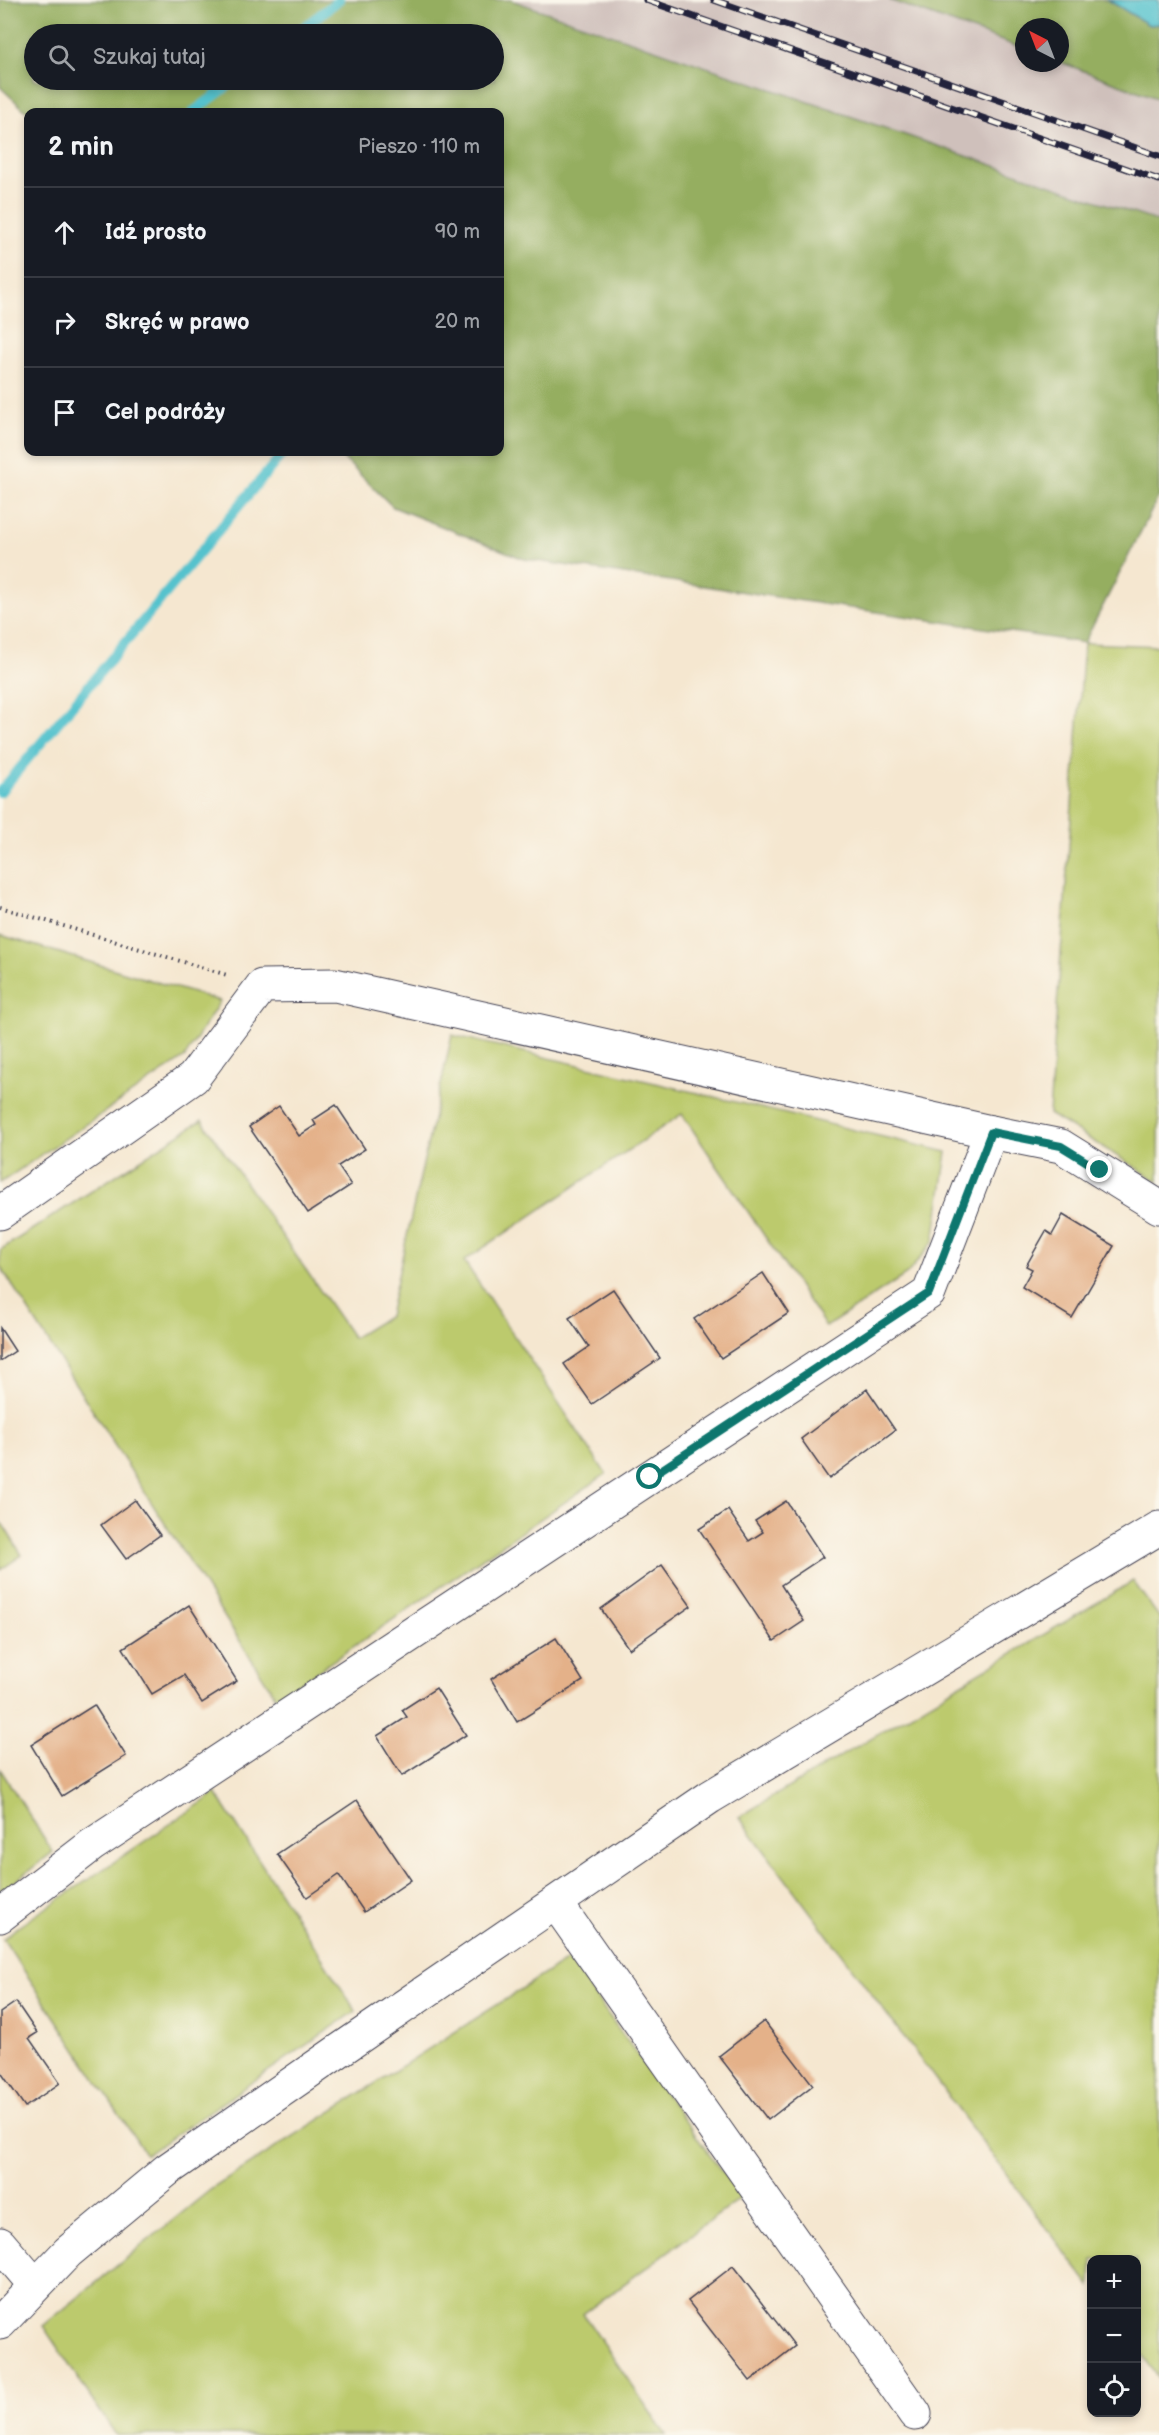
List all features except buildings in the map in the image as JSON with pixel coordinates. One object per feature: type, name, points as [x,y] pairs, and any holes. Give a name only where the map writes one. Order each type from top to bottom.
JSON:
[{"type":"street","points":[[0,1213],[193,1078],[262,986],[335,985],[1061,1146],[1159,1207]]},
{"type":"street","points":[[0,1916],[92,1845],[929,1293],[991,1132]]},
{"type":"street","points":[[0,2323],[68,2252],[167,2170],[556,1902],[710,1797],[1159,1528]]},
{"type":"street","points":[[556,1902],[915,2414]]},
{"type":"street","points":[[0,2244],[35,2285]]},
{"type":"path","points":[[0,907],[262,986]]},
{"type":"shaded area","points":[[511,0],[889,0],[1015,46],[1015,72],[1069,72],[1069,65],[1159,99],[1159,222]]},
{"type":"green space","points":[[0,0],[511,0],[1159,222],[1159,496],[1084,643],[524,559],[393,507],[341,456],[504,456],[504,108],[24,109],[0,87]]},
{"type":"green space","points":[[889,0],[1108,0],[1149,25],[1159,24],[1159,99],[1069,65],[1069,18],[1015,18],[1015,46]]},
{"type":"green space","points":[[1084,643],[1159,646],[1159,1182],[1049,1114]]},
{"type":"green space","points":[[0,935],[220,1001],[185,1057],[0,1183]]},
{"type":"green space","points":[[452,1035],[947,1152],[934,1241],[907,1274],[826,1327],[682,1114],[464,1261],[606,1474],[277,1699],[0,1266],[0,1250],[202,1120],[353,1338],[389,1316]]},
{"type":"green space","points":[[0,1520],[22,1555],[0,1570]]},
{"type":"green space","points":[[1133,1581],[1159,1617],[1159,2378],[1141,2353],[1141,2255],[1087,2255],[1087,2282],[739,1817]]},
{"type":"green space","points":[[0,1769],[53,1852],[0,1893]]},
{"type":"green space","points":[[216,1793],[356,2011],[146,2155],[3,1939]]},
{"type":"green space","points":[[568,1959],[741,2198],[583,2314],[666,2435],[116,2435],[43,2326],[210,2190]]},
{"type":"water","points":[[1108,0],[1159,0],[1159,24],[1149,25]]},
{"type":"waterway","points":[[308,24],[339,0]]},
{"type":"waterway","points":[[198,108],[223,90]]},
{"type":"waterway","points":[[0,792],[281,456]]},
{"type":"railway","points":[[646,0],[1159,180]]},
{"type":"railway","points":[[714,0],[1159,156]]},
{"type":"route","points":[[650,1477],[929,1293],[991,1132],[1061,1146],[1100,1170]]}]
